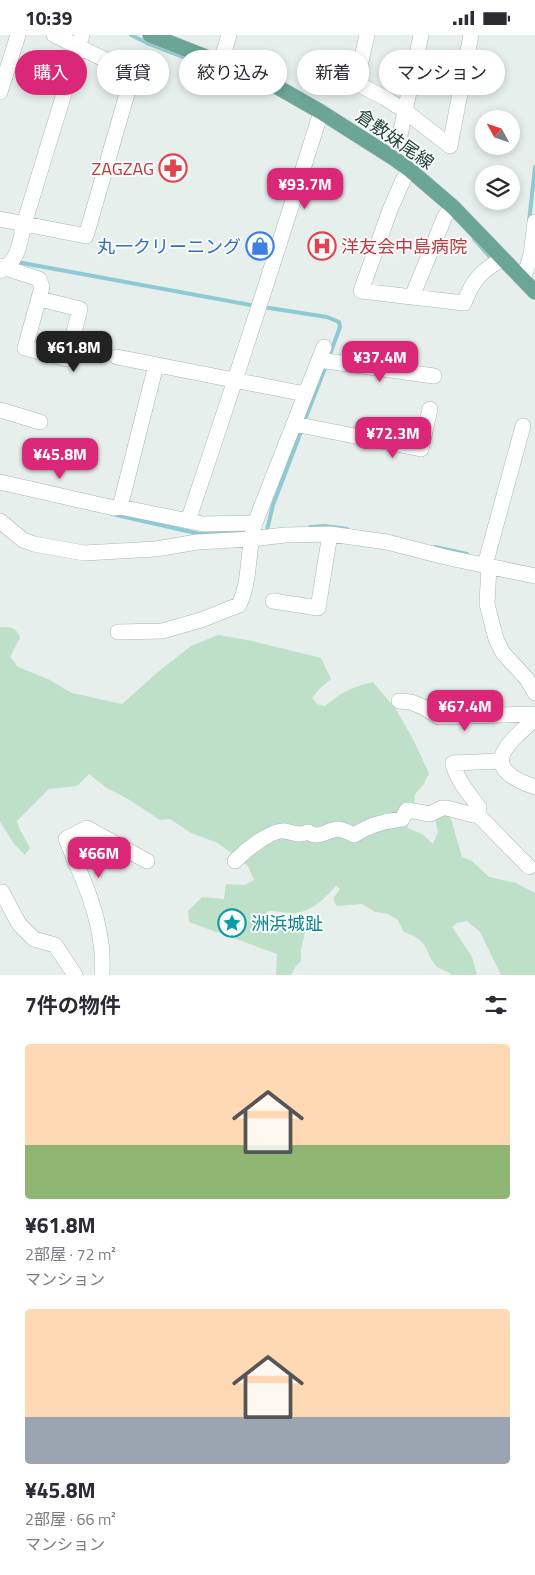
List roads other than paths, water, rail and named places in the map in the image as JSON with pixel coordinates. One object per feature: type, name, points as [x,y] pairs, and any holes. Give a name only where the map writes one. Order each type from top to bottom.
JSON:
[{"type":"main road","name":"倉敷妹尾線","points":[[150,35],[189,50]]},
{"type":"main road","name":"倉敷妹尾線","points":[[287,92],[395,159],[407,174],[502,259],[535,292]]},
{"type":"street","points":[[0,92],[18,35]]},
{"type":"street","points":[[0,219],[86,236],[133,73],[80,40],[54,35]]},
{"type":"street","points":[[225,50],[229,35]]},
{"type":"street","points":[[367,35],[356,83],[405,111],[450,146],[471,35]]},
{"type":"street","points":[[395,159],[421,35]]},
{"type":"street","points":[[8,264],[24,224],[80,40]]},
{"type":"street","points":[[188,521],[236,381],[258,306],[321,112]]},
{"type":"street","points":[[407,174],[390,210],[360,291],[464,303],[470,288],[478,276],[502,259]]},
{"type":"street","points":[[412,297],[449,211]]},
{"type":"street","points":[[523,280],[531,255],[535,222]]},
{"type":"street","points":[[0,252],[8,264],[38,279],[42,287],[40,299]]},
{"type":"street","points":[[117,357],[305,394]]},
{"type":"street","points":[[118,632],[162,631],[202,621],[239,605],[244,594],[253,531],[300,425],[305,394],[324,357],[434,376]]},
{"type":"street","points":[[120,507],[156,365]]},
{"type":"street","points":[[300,425],[421,449],[430,409]]},
{"type":"street","points":[[0,411],[40,422]]},
{"type":"street","points":[[523,426],[487,562],[487,604],[496,639],[503,653],[526,679],[535,693]]},
{"type":"street","points":[[0,482],[114,508],[120,507],[203,524],[285,535],[330,534],[387,542],[487,562],[535,576]]},
{"type":"street","points":[[0,521],[23,539],[34,544],[94,553],[156,549],[253,531]]},
{"type":"street","points":[[274,601],[318,608],[330,534]]},
{"type":"street","points":[[399,701],[411,702],[438,717],[535,714]]},
{"type":"street","points":[[535,719],[515,737],[500,761],[511,775],[521,782],[535,787]]},
{"type":"street","points":[[235,861],[250,846],[284,831],[300,835],[308,832],[312,835],[320,835],[340,829],[354,835],[363,829],[385,821],[402,819],[407,810],[430,814],[442,808],[447,808],[473,815],[479,807],[465,788],[454,769],[453,763],[500,761]]},
{"type":"street","points":[[476,813],[528,869]]},
{"type":"street","points":[[102,975],[101,944],[96,916],[66,839],[87,828],[147,861]]},
{"type":"street","points":[[2,891],[19,924],[34,939],[55,945],[75,975]]},
{"type":"waterway","points":[[131,35],[179,56]]},
{"type":"waterway","points":[[529,222],[535,167]]},
{"type":"waterway","points":[[474,239],[490,257]]},
{"type":"waterway","points":[[17,262],[256,306]]},
{"type":"waterway","points":[[263,307],[327,317],[339,322],[340,327],[329,357]]},
{"type":"waterway","points":[[304,422],[327,363]]},
{"type":"waterway","points":[[267,530],[273,505],[302,429]]},
{"type":"waterway","points":[[112,514],[200,534],[250,531]]},
{"type":"waterway","points":[[310,527],[325,526],[347,529]]},
{"type":"waterway","points":[[435,547],[467,554]]},
{"type":"place","name":"ZAGZAG","points":[[173,168]]},
{"type":"place","name":"丸一クリーニング","points":[[260,246]]},
{"type":"place","name":"洋友会中島病院","points":[[322,246]]},
{"type":"place","name":"洲浜城趾","points":[[232,923]]}]
